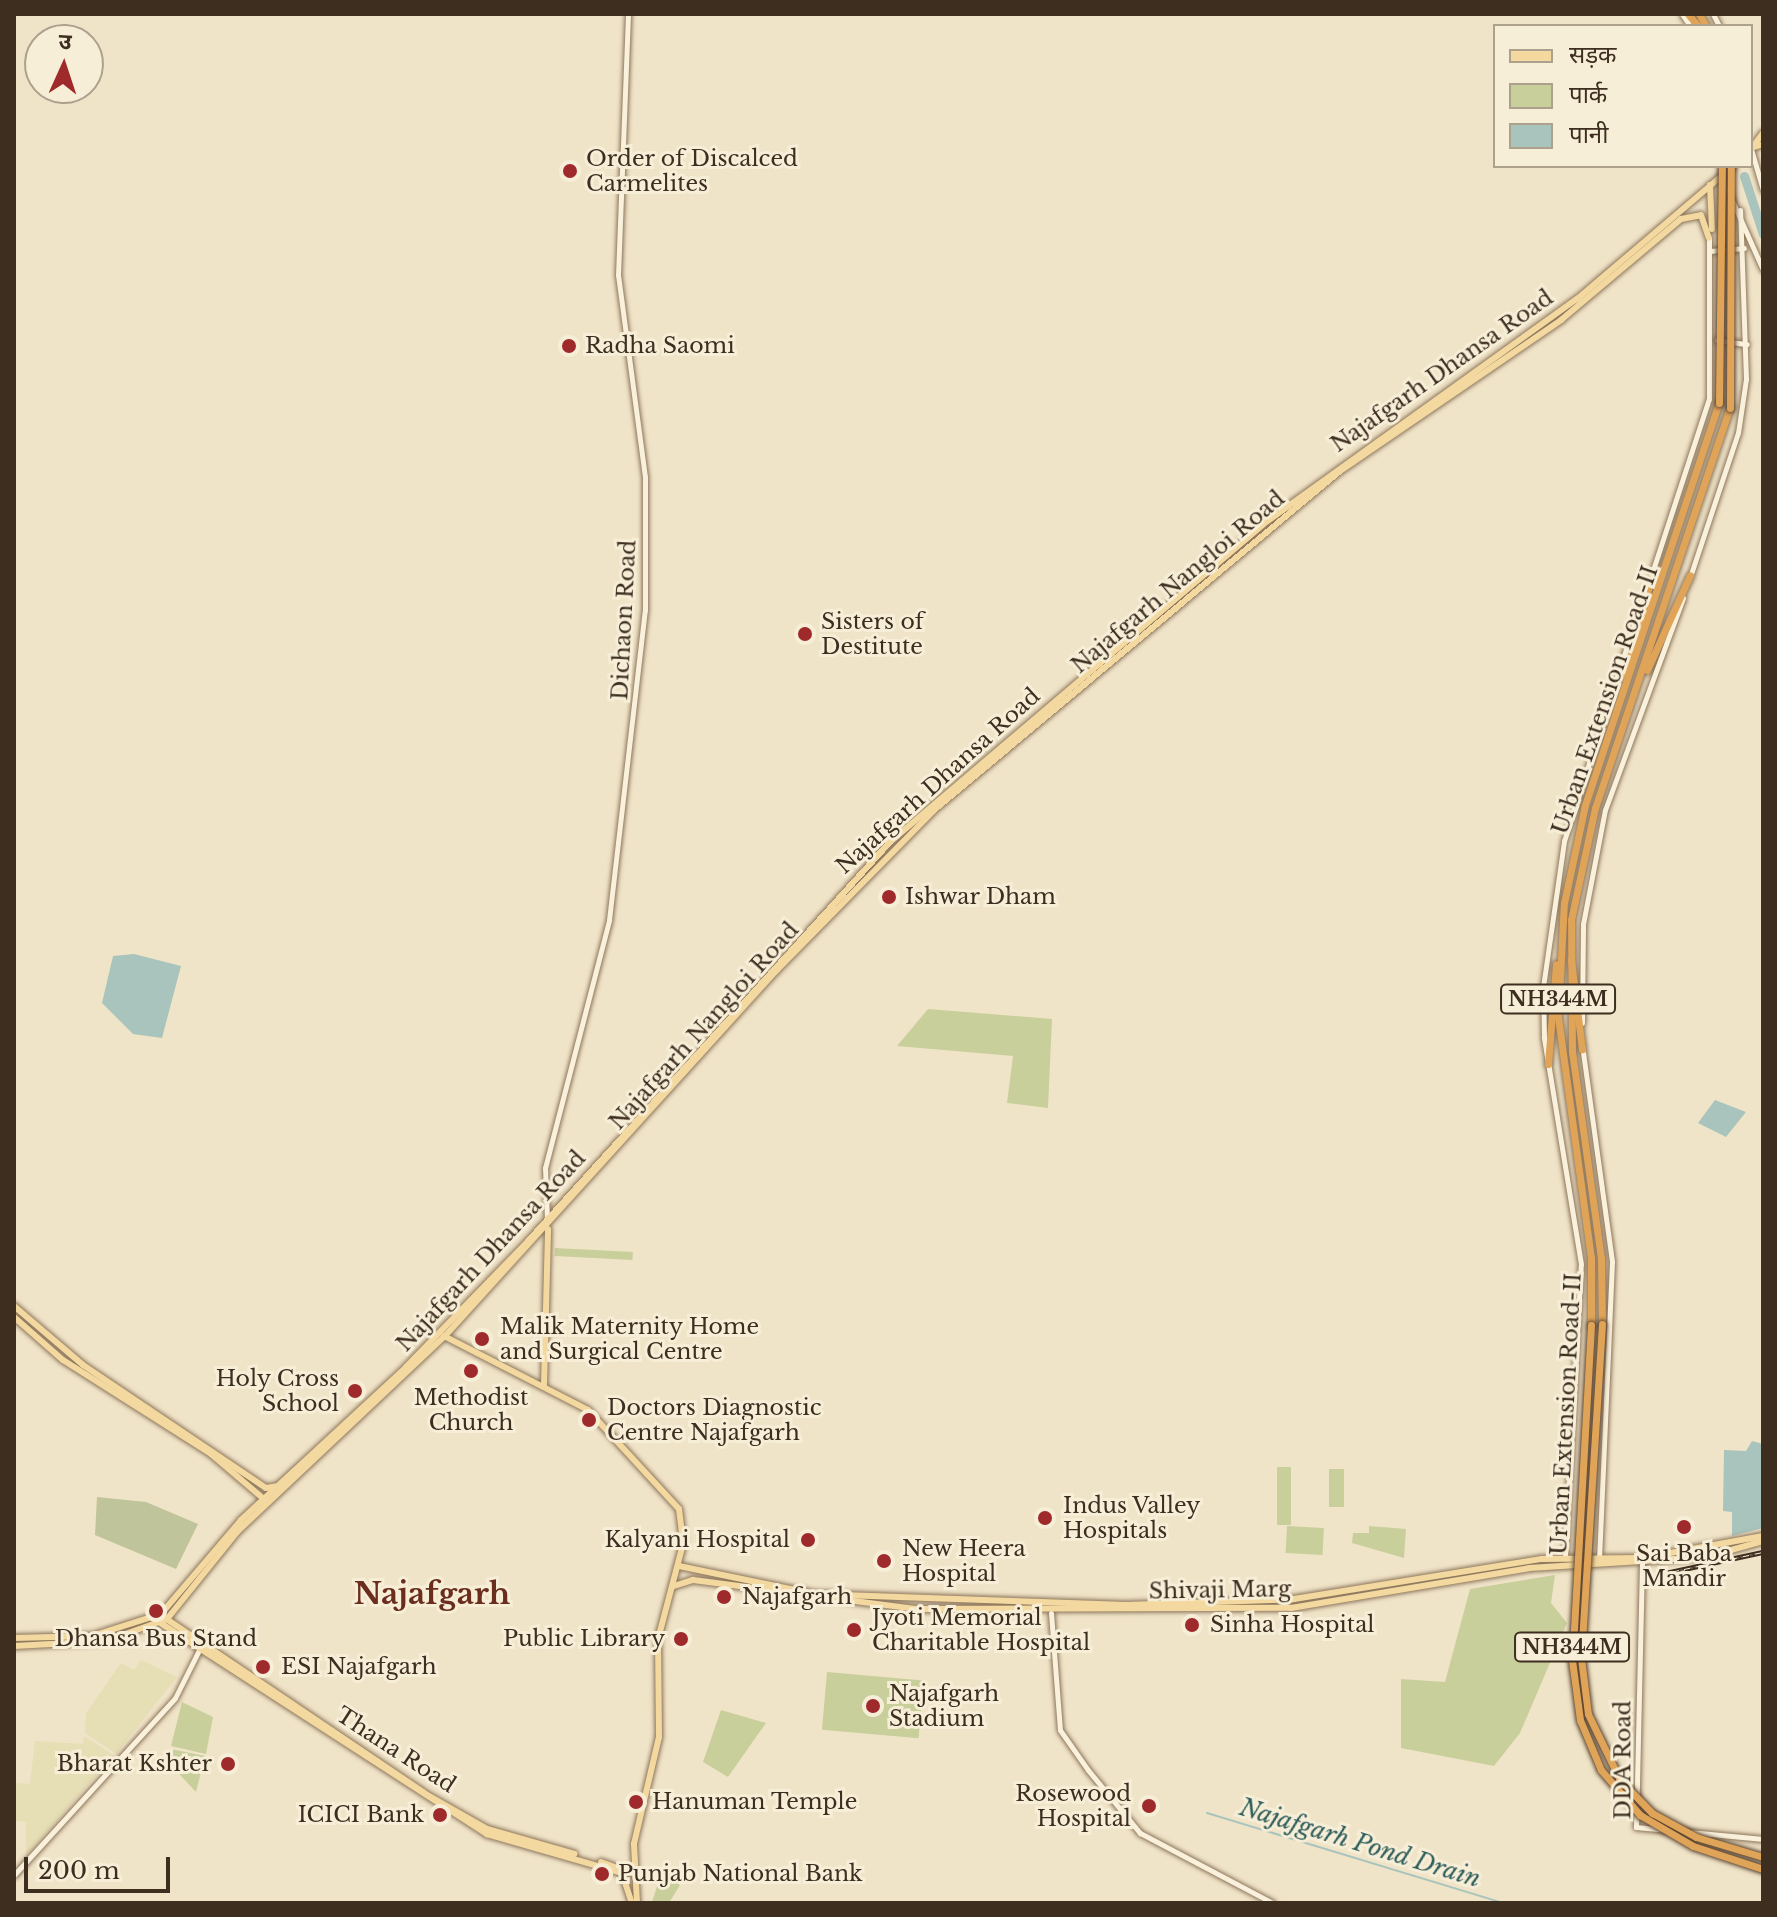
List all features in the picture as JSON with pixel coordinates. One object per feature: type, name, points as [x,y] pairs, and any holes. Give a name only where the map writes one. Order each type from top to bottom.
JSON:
[{"type":"highway","name":"Urban Extension Road-II","points":[[1732,168],[1730,408],[1584,850],[1569,958],[1602,1324],[1581,1658],[1588,1714],[1620,1780],[1652,1813],[1696,1837],[1763,1857]]},
{"type":"highway","name":"Urban Extension Road-II","points":[[1722,172],[1719,403],[1573,851],[1559,958],[1591,1325],[1572,1660],[1580,1720],[1601,1770],[1640,1815],[1693,1846],[1763,1869]]},
{"type":"highway","points":[[1637,686],[1690,575]]},
{"type":"highway","points":[[1627,680],[1651,578]]},
{"type":"highway","points":[[1548,1064],[1551,976],[1559,958]]},
{"type":"highway","points":[[1569,958],[1582,1049]]},
{"type":"main road","points":[[1622,266],[1722,172]]},
{"type":"main road","points":[[1709,238],[1710,185]]},
{"type":"main road","name":"Najafgarh Nangloi Road","points":[[547,1223],[577,1195],[866,875],[1015,738],[1226,559],[1688,215],[1704,218],[1709,238]]},
{"type":"main road","name":"Najafgarh Dhansa Road","points":[[547,1223],[862,870],[1015,738]]},
{"type":"main road","points":[[14,1646],[106,1641],[161,1618],[267,1502],[295,1479],[442,1335],[547,1223]]},
{"type":"main road","name":"Dichaon Road","points":[[544,1385],[547,1223]]},
{"type":"main road","points":[[14,1306],[65,1352],[266,1488],[286,1481]]},
{"type":"main road","points":[[14,1317],[57,1356],[211,1454],[267,1502]]},
{"type":"main road","name":"Najafgarh Dhansa Road","points":[[267,1502],[272,1493],[442,1335]]},
{"type":"main road","points":[[442,1335],[544,1385],[602,1421],[670,1495],[683,1525],[679,1566],[660,1625],[664,1701],[629,1875],[635,1903]]},
{"type":"main road","name":"Shivaji Marg","points":[[679,1566],[720,1579],[858,1600],[1053,1606],[1294,1599],[1565,1557],[1599,1558],[1708,1550],[1763,1538]]},
{"type":"main road","name":"Shivaji Marg","points":[[674,1586],[693,1580],[858,1600],[1051,1613],[1291,1608],[1529,1568],[1641,1565],[1763,1538]]},
{"type":"main road","points":[[14,1638],[92,1636],[161,1618]]},
{"type":"main road","name":"Thana Road","points":[[161,1618],[201,1648],[487,1829],[629,1875]]},
{"type":"street","name":"Dichaon Road","points":[[547,1223],[545,1168],[609,920],[645,610],[645,477],[618,275],[628,14]]},
{"type":"street","points":[[1753,155],[1763,190]]},
{"type":"street","points":[[1722,172],[1763,270]]},
{"type":"street","points":[[1599,1558],[1612,1262],[1582,1049],[1589,876],[1615,780],[1738,433],[1747,344],[1740,210]]},
{"type":"street","points":[[1565,1557],[1582,1306],[1548,1064],[1543,987],[1564,841],[1702,427],[1712,339],[1709,238]]},
{"type":"street","points":[[1710,251],[1744,248]]},
{"type":"street","points":[[1712,339],[1747,344]]},
{"type":"street","name":"DDA Road","points":[[1641,1565],[1636,1827],[1763,1839]]},
{"type":"street","points":[[1051,1613],[1060,1730],[1088,1770],[1140,1833],[1273,1903]]},
{"type":"street","points":[[14,1875],[175,1698],[201,1648]]},
{"type":"shaded area","points":[[141,1660],[177,1677],[116,1754],[85,1733],[86,1713],[121,1663],[134,1670]]},
{"type":"shaded area","points":[[84,1736],[114,1755],[26,1856],[26,1822],[14,1821],[14,1783],[30,1784],[35,1741],[83,1744]]},
{"type":"green space","points":[[928,1009],[1052,1019],[1048,1108],[1007,1103],[1013,1056],[897,1046]]},
{"type":"green space","points":[[555,1248],[633,1252],[632,1260],[555,1256]]},
{"type":"green space","points":[[1277,1467],[1291,1467],[1291,1525],[1277,1525]]},
{"type":"green space","points":[[1329,1469],[1344,1469],[1344,1507],[1329,1507]]},
{"type":"green space","points":[[97,1497],[146,1502],[198,1524],[176,1569],[95,1535]]},
{"type":"green space","points":[[1287,1526],[1324,1528],[1323,1555],[1286,1553]]},
{"type":"green space","points":[[1369,1526],[1406,1529],[1404,1558],[1352,1543],[1353,1533],[1369,1533]]},
{"type":"green space","points":[[1555,1575],[1551,1603],[1567,1623],[1520,1733],[1494,1766],[1401,1748],[1401,1679],[1445,1682],[1470,1589]]},
{"type":"green space","name":"Najafgarh Stadium","points":[[827,1672],[924,1680],[919,1738],[822,1730]]},
{"type":"green space","points":[[182,1702],[213,1717],[206,1754],[171,1746]]},
{"type":"green space","points":[[721,1710],[766,1723],[728,1777],[703,1762]]},
{"type":"green space","points":[[171,1749],[205,1756],[196,1792],[166,1760]]},
{"type":"green space","points":[[661,1874],[680,1885],[669,1903],[639,1903],[652,1902]]},
{"type":"water","points":[[134,954],[181,966],[162,1038],[133,1034],[102,1003],[113,956]]},
{"type":"water","points":[[1715,1100],[1746,1112],[1726,1137],[1698,1123]]},
{"type":"water","points":[[1752,1441],[1763,1444],[1763,1528],[1732,1536],[1732,1512],[1723,1511],[1724,1450],[1746,1451]]},
{"type":"waterway","points":[[1744,176],[1763,234]]},
{"type":"waterway","name":"Najafgarh Pond Drain","points":[[1207,1813],[1504,1903]]},
{"type":"railway","points":[[1661,1574],[1763,1552]]},
{"type":"place","name":"Order of Discalced Carmelites","points":[[570,171]]},
{"type":"place","name":"Radha Saomi","points":[[569,346]]},
{"type":"place","name":"Sisters of Destitute","points":[[805,634]]},
{"type":"place","name":"Ishwar Dham","points":[[889,897]]},
{"type":"place","name":"Malik Maternity Home and Surgical Centre","points":[[482,1339]]},
{"type":"place","name":"Methodist Church","points":[[471,1371]]},
{"type":"place","name":"Holy Cross School","points":[[355,1391]]},
{"type":"place","name":"Doctors Diagnostic Centre Najafgarh","points":[[589,1420]]},
{"type":"place","name":"Indus Valley Hospitals","points":[[1045,1518]]},
{"type":"place","name":"Sai Baba Mandir","points":[[1684,1527]]},
{"type":"place","name":"Kalyani Hospital","points":[[808,1540]]},
{"type":"place","name":"New Heera Hospital","points":[[884,1561]]},
{"type":"place","name":"Najafgarh","points":[[724,1597]]},
{"type":"place","name":"Dhansa Bus Stand","points":[[156,1611]]},
{"type":"place","name":"Sinha Hospital","points":[[1192,1625]]},
{"type":"place","name":"Jyoti Memorial Charitable Hospital","points":[[854,1630]]},
{"type":"place","name":"Public Library","points":[[681,1639]]},
{"type":"place","name":"ESI Najafgarh","points":[[263,1667]]},
{"type":"place","name":"Najafgarh Stadium","points":[[873,1706]]},
{"type":"place","name":"Bharat Kshter","points":[[228,1764]]},
{"type":"place","name":"Hanuman Temple","points":[[636,1802]]},
{"type":"place","name":"Rosewood Hospital","points":[[1149,1806]]},
{"type":"place","name":"ICICI Bank","points":[[440,1815]]},
{"type":"place","name":"Punjab National Bank","points":[[602,1874]]},
{"type":"district","name":"Najafgarh","points":[[432,1594]]}]
